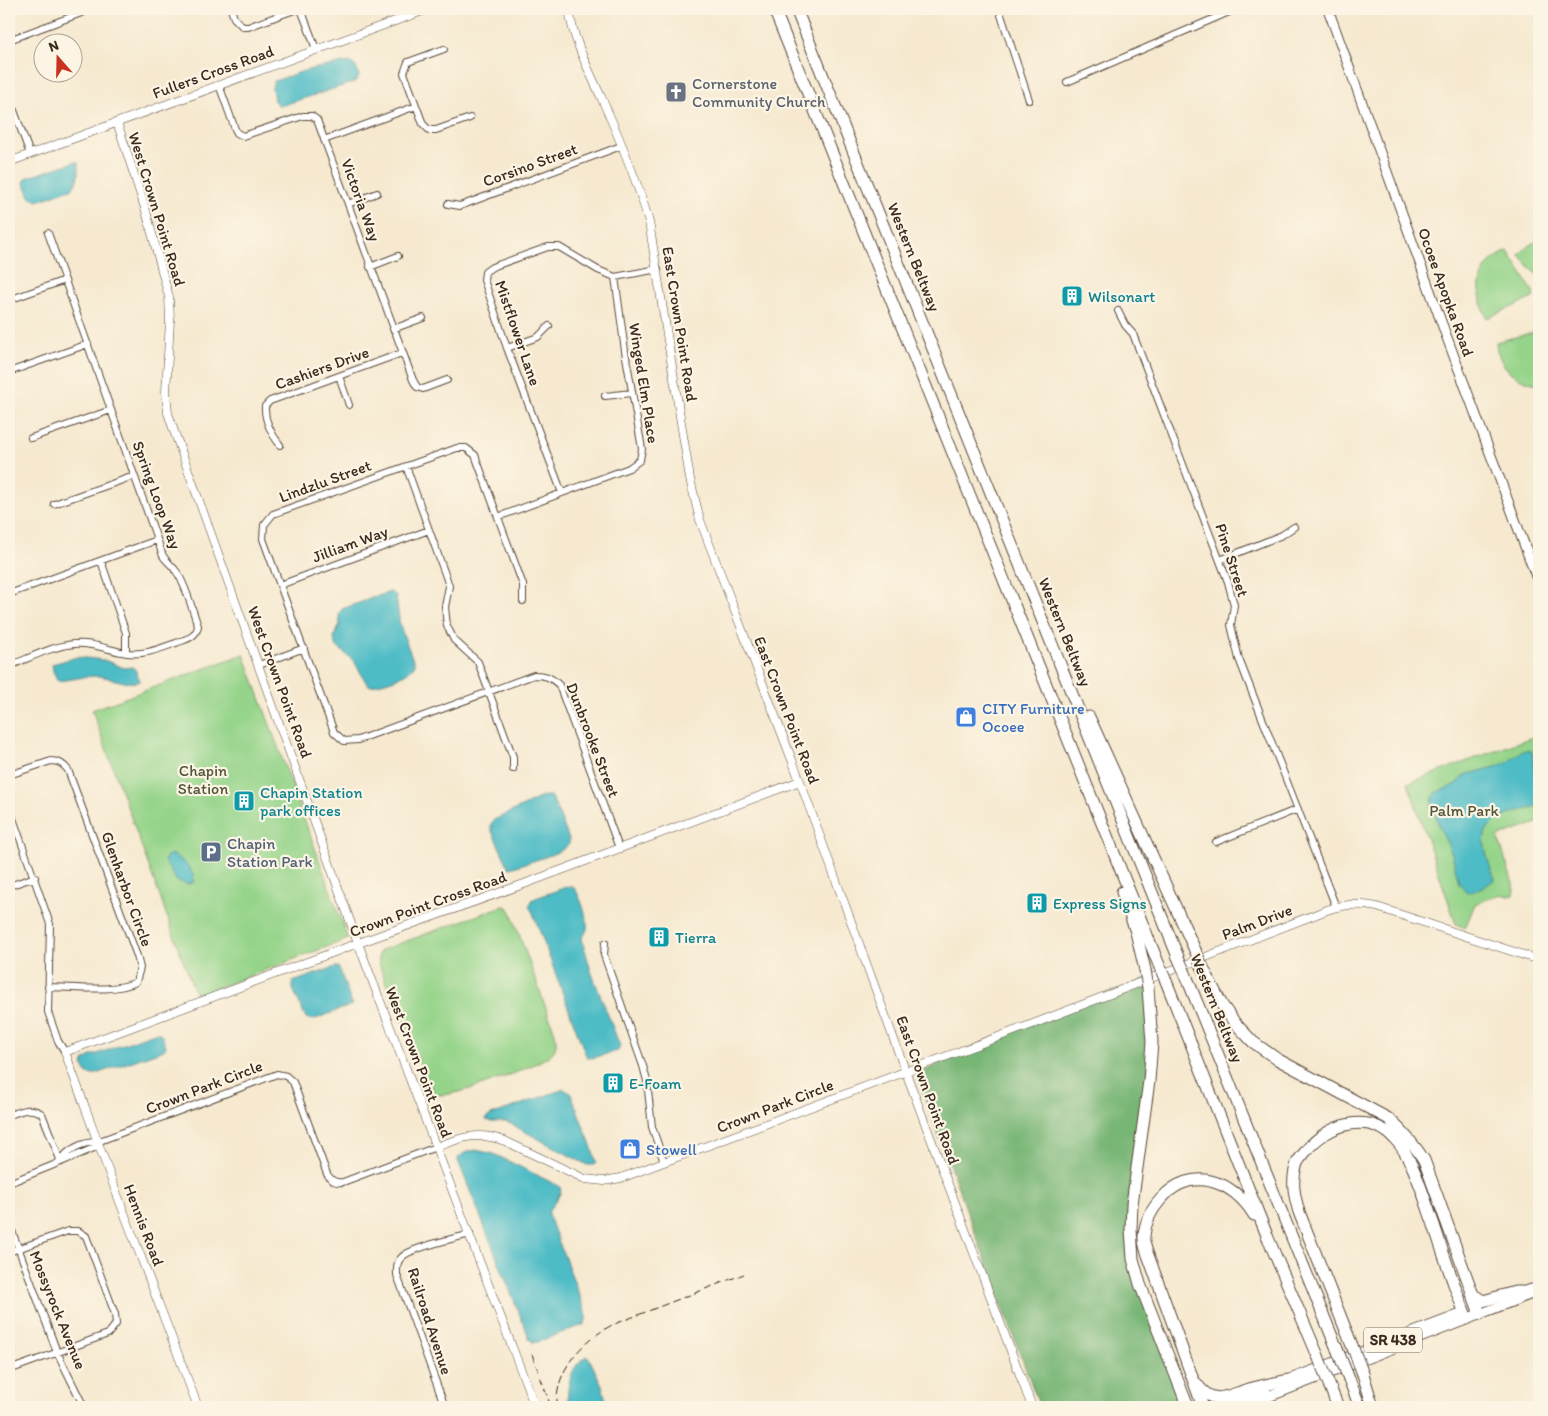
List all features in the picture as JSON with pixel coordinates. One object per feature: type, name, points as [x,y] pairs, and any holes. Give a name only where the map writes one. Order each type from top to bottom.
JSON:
[{"type":"highway","points":[[774,9],[1268,1238],[1338,1407]]},
{"type":"highway","name":"Western Beltway","points":[[796,9],[1360,1407]]},
{"type":"highway","points":[[1019,562],[1203,968],[1222,1005],[1235,1023],[1253,1042],[1277,1059],[1389,1119],[1414,1144],[1424,1160],[1479,1311]]},
{"type":"highway","points":[[1085,782],[1136,932],[1148,988],[1152,1042],[1148,1091],[1132,1204],[1133,1259],[1140,1284],[1188,1407]]},
{"type":"highway","points":[[1373,1407],[1363,1374],[1299,1212],[1293,1191],[1298,1161],[1312,1142],[1334,1128],[1349,1124],[1367,1123],[1395,1138],[1404,1151],[1425,1201],[1466,1316]]},
{"type":"highway","points":[[1203,1407],[1148,1255],[1143,1238],[1147,1221],[1154,1207],[1168,1191],[1182,1183],[1203,1179],[1222,1184],[1236,1193],[1250,1208],[1268,1238]]},
{"type":"highway","points":[[1471,1292],[1483,1301],[1515,1292],[1522,1292]]},
{"type":"highway","points":[[1191,1376],[1205,1393],[1218,1398],[1224,1398],[1250,1388],[1288,1380]]},
{"type":"main road","name":"Ocoee Apopka Road","points":[[1328,9],[1539,584]]},
{"type":"main road","name":"SR 438","points":[[1321,1367],[1539,1289]]},
{"type":"main road","name":"SR 438","points":[[1479,1311],[1522,1292],[1539,1289]]},
{"type":"main road","points":[[1216,1407],[1321,1367]]},
{"type":"main road","points":[[1241,1407],[1321,1367]]},
{"type":"street","points":[[9,40],[92,9]]},
{"type":"street","points":[[231,9],[234,18],[243,27],[248,27],[299,9],[316,49]]},
{"type":"street","name":"Fullers Cross Road","points":[[9,162],[428,9]]},
{"type":"street","name":"East Crown Point Road","points":[[569,9],[581,52],[622,146],[647,215],[658,269],[694,499],[728,597],[800,781],[1032,1407]]},
{"type":"street","points":[[999,9],[1029,100]]},
{"type":"street","points":[[1067,82],[1236,9]]},
{"type":"street","points":[[444,49],[408,62],[406,66],[404,73],[416,106],[423,124],[429,130],[436,130],[470,118]]},
{"type":"street","name":"Victoria Way","points":[[219,84],[235,129],[237,133],[243,136],[303,116],[312,116],[317,120],[413,380],[417,387],[423,389],[447,380]]},
{"type":"street","points":[[9,97],[30,154]]},
{"type":"street","points":[[324,140],[416,106]]},
{"type":"street","name":"West Crown Point Road","points":[[117,122],[146,211],[169,296],[170,320],[166,392],[168,413],[358,943],[535,1407]]},
{"type":"street","name":"Corsino Street","points":[[448,204],[460,206],[622,146]]},
{"type":"street","points":[[348,204],[377,193]]},
{"type":"street","name":"Spring Loop Way","points":[[9,666],[57,648],[75,644],[92,645],[126,653],[150,652],[191,638],[197,633],[198,626],[181,580],[176,571],[164,558],[157,540],[48,233]]},
{"type":"street","name":"Mistflower Lane","points":[[562,493],[507,348],[484,280],[485,272],[548,247],[559,247],[598,270],[616,277]]},
{"type":"street","points":[[370,267],[398,256]]},
{"type":"street","points":[[616,277],[658,269]]},
{"type":"street","name":"Winged Elm Place","points":[[498,517],[629,468],[640,460],[642,449],[632,393],[616,277]]},
{"type":"street","points":[[9,300],[65,280]]},
{"type":"street","name":"Pine Street","points":[[1118,311],[1125,325],[1133,334],[1220,560],[1234,605],[1231,624],[1234,643],[1336,907]]},
{"type":"street","points":[[393,329],[423,318]]},
{"type":"street","points":[[507,348],[538,337],[549,326]]},
{"type":"street","points":[[9,372],[88,344]]},
{"type":"street","name":"Cashiers Drive","points":[[280,445],[273,436],[265,413],[265,406],[270,401],[402,353]]},
{"type":"street","points":[[339,376],[349,405]]},
{"type":"street","points":[[605,396],[632,393]]},
{"type":"street","points":[[31,438],[111,410]]},
{"type":"street","name":"Lindzlu Street","points":[[489,692],[358,740],[344,741],[334,732],[263,539],[264,525],[274,514],[457,448],[466,448],[474,455],[498,517],[523,585],[523,601]]},
{"type":"street","points":[[406,466],[449,586],[445,607],[447,626],[454,640],[478,662],[513,757],[513,769]]},
{"type":"street","points":[[54,504],[134,476]]},
{"type":"street","points":[[1220,560],[1282,536],[1294,527]]},
{"type":"street","name":"Jilliam Way","points":[[280,584],[429,530]]},
{"type":"street","points":[[9,594],[157,540]]},
{"type":"street","points":[[101,561],[126,632],[126,653]]},
{"type":"street","points":[[259,664],[304,648]]},
{"type":"street","name":"Dunbrooke Street","points":[[489,692],[534,675],[545,675],[552,678],[559,685],[619,848]]},
{"type":"street","name":"Glenharbor Circle","points":[[9,775],[51,761],[57,761],[68,770],[140,968],[136,982],[129,986],[116,988],[48,987]]},
{"type":"street","name":"Crown Point Cross Road","points":[[65,1052],[800,781]]},
{"type":"street","points":[[9,807],[50,924],[48,1012],[58,1041],[65,1052]]},
{"type":"street","points":[[1216,842],[1298,809]]},
{"type":"street","points":[[9,886],[35,877]]},
{"type":"street","name":"Palm Drive","points":[[906,1070],[1038,1022],[1336,907],[1354,904],[1377,907],[1539,960]]},
{"type":"street","points":[[605,943],[604,955],[643,1066],[647,1081],[652,1127],[664,1162]]},
{"type":"street","name":"Hennis Road","points":[[65,1052],[97,1142],[198,1407]]},
{"type":"street","name":"Crown Park Circle","points":[[97,1142],[276,1074],[286,1076],[292,1082],[327,1174],[331,1180],[336,1182],[344,1182],[464,1137],[479,1135],[505,1141],[585,1179],[604,1181],[620,1178],[664,1162],[906,1070]]},
{"type":"street","points":[[9,1115],[32,1109],[42,1114],[61,1162]]},
{"type":"street","points":[[9,1183],[61,1162],[63,1157],[73,1149],[90,1142],[97,1142]]},
{"type":"street","name":"Mossyrock Avenue","points":[[9,1223],[57,1352],[84,1407]]},
{"type":"street","points":[[9,1252],[68,1231],[78,1231],[86,1236],[115,1314],[116,1324],[108,1334],[9,1370]]},
{"type":"street","name":"Railroad Avenue","points":[[445,1407],[398,1275],[397,1265],[402,1256],[412,1251],[470,1234]]},
{"type":"street","points":[[138,1407],[147,1407]]},
{"type":"green space","points":[[1539,240],[1539,277],[1519,255],[1529,245]]},
{"type":"green space","points":[[1508,251],[1534,293],[1533,298],[1487,318],[1480,298],[1481,279],[1490,263]]},
{"type":"green space","points":[[1539,331],[1539,384],[1522,380],[1509,371],[1500,359],[1496,342]]},
{"type":"green space","name":"Chapin Station","points":[[244,654],[348,939],[196,996],[92,710]]},
{"type":"green space","name":"Palm Park","points":[[1538,735],[1539,822],[1498,837],[1515,890],[1514,895],[1501,894],[1475,904],[1465,928],[1456,924],[1408,783]]},
{"type":"green space","points":[[503,906],[508,907],[511,912],[554,1030],[556,1047],[546,1058],[515,1073],[458,1092],[444,1095],[436,1094],[425,1075],[400,1018],[383,975],[378,954],[382,950]]},
{"type":"green space","points":[[1146,979],[1152,1042],[1131,1229],[1140,1284],[1185,1407],[1040,1407],[916,1075],[988,1040]]},
{"type":"water","points":[[349,62],[355,66],[358,72],[359,77],[355,82],[280,106],[274,101],[272,87],[274,81],[307,70]]},
{"type":"water","points":[[78,162],[79,169],[73,188],[38,201],[31,198],[24,183],[26,178]]},
{"type":"water","points":[[391,592],[396,596],[400,626],[415,665],[401,676],[371,686],[367,684],[354,661],[335,645],[334,637],[340,624],[339,615],[342,609]]},
{"type":"water","points":[[77,657],[104,660],[124,668],[132,667],[135,669],[140,681],[124,682],[97,676],[58,681],[52,664]]},
{"type":"water","points":[[1527,750],[1532,752],[1539,784],[1539,806],[1510,814],[1489,827],[1486,832],[1485,845],[1495,879],[1483,888],[1467,892],[1459,883],[1452,854],[1439,826],[1432,803],[1433,797],[1437,792],[1457,784],[1464,775],[1508,762],[1520,752]]},
{"type":"water","points":[[544,796],[550,796],[553,800],[569,839],[569,844],[550,855],[509,868],[491,829],[491,824],[494,820]]},
{"type":"water","points":[[172,854],[190,869],[193,883],[187,884],[177,881],[164,861],[167,856]]},
{"type":"water","points":[[566,887],[573,887],[583,906],[587,930],[582,939],[591,971],[620,1046],[618,1051],[592,1058],[587,1057],[585,1053],[529,906],[533,899]]},
{"type":"water","points":[[338,967],[340,971],[352,1005],[313,1020],[306,1018],[292,987],[293,982]]},
{"type":"water","points":[[157,1032],[161,1034],[166,1046],[164,1050],[93,1075],[87,1074],[83,1066],[84,1061],[91,1056]]},
{"type":"water","points":[[564,1089],[571,1094],[592,1148],[596,1162],[594,1165],[587,1165],[507,1122],[491,1122],[485,1119],[491,1115]]},
{"type":"water","points":[[476,1150],[494,1154],[559,1186],[560,1194],[548,1214],[587,1315],[585,1324],[537,1342],[530,1340],[458,1161],[458,1158],[464,1153]]},
{"type":"water","points":[[588,1356],[602,1385],[607,1404],[601,1407],[568,1407],[570,1378],[577,1365]]},
{"type":"railway","points":[[557,1407],[560,1381],[565,1369],[580,1349],[601,1332],[612,1325],[744,1274]]},
{"type":"railway","points":[[532,1354],[551,1407]]},
{"type":"place","name":"Cornerstone Community Church","points":[[676,92]]},
{"type":"place","name":"Wilsonart","points":[[1072,296]]},
{"type":"place","name":"CITY Furniture Ocoee","points":[[966,717]]},
{"type":"place","name":"Chapin Station park offices","points":[[244,801]]},
{"type":"place","name":"Chapin Station Park","points":[[211,852]]},
{"type":"place","name":"Express Signs","points":[[1037,903]]},
{"type":"place","name":"Tierra","points":[[659,937]]},
{"type":"place","name":"E-Foam","points":[[613,1083]]},
{"type":"place","name":"Stowell","points":[[630,1149]]}]
